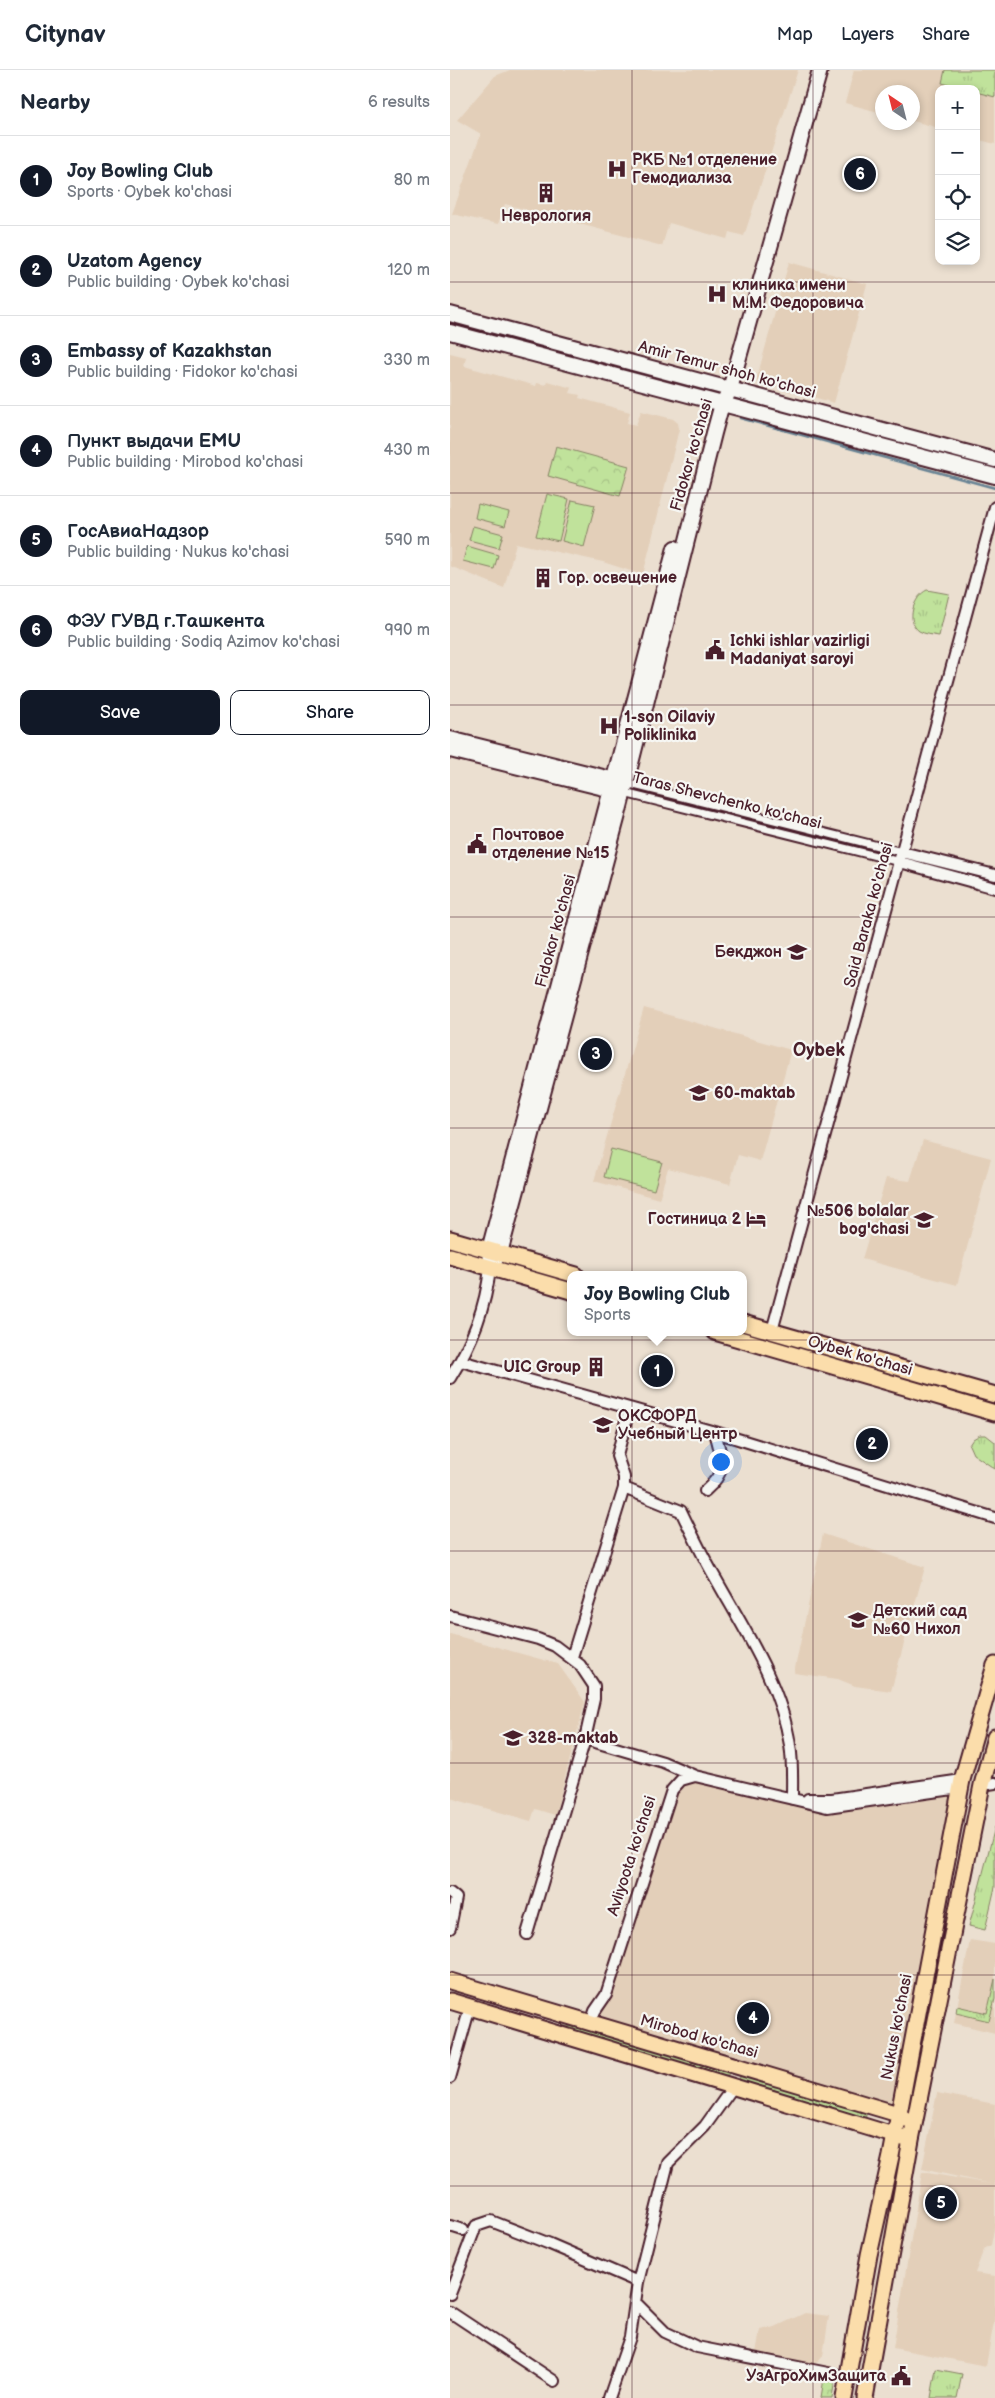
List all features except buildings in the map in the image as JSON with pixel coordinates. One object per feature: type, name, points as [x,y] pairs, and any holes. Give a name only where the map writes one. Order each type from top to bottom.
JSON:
[{"type":"main road","points":[[735,390],[812,113],[820,70]]},
{"type":"main road","points":[[812,113],[830,70]]},
{"type":"main road","name":"Amir Temur shoh ko'chasi","points":[[450,314],[995,460]]},
{"type":"main road","points":[[450,332],[995,476]]},
{"type":"main road","name":"Fidokor ko'chasi","points":[[490,1268],[711,443],[719,404],[735,390]]},
{"type":"main road","name":"Taras Shevchenko ko'chasi","points":[[450,739],[619,787]]},
{"type":"main road","name":"Taras Shevchenko ko'chasi","points":[[450,750],[619,787]]},
{"type":"main road","points":[[450,1239],[567,1272]]},
{"type":"main road","points":[[450,1256],[567,1290]]},
{"type":"main road","name":"Oybek ko'chasi","points":[[747,1324],[995,1395]]},
{"type":"main road","name":"Oybek ko'chasi","points":[[729,1336],[995,1412]]},
{"type":"main road","name":"Nukus ko'chasi","points":[[844,2398],[869,2255],[894,2136],[961,1784],[995,1665]]},
{"type":"main road","points":[[865,2398],[913,2134],[989,1780],[995,1737]]},
{"type":"main road","points":[[961,1784],[989,1780]]},
{"type":"main road","name":"Mirobod ko'chasi","points":[[450,1981],[898,2114],[913,2134]]},
{"type":"main road","points":[[498,2015],[506,2008],[504,1997]]},
{"type":"main road","points":[[450,2001],[894,2136],[913,2134]]},
{"type":"street","name":"Said Baraka ko'chasi","points":[[772,1331],[995,507]]},
{"type":"street","name":"Taras Shevchenko ko'chasi","points":[[619,787],[902,852],[995,876]]},
{"type":"street","name":"Taras Shevchenko ko'chasi","points":[[619,787],[995,888]]},
{"type":"street","name":"Fidokor ko'chasi","points":[[450,1378],[466,1353],[488,1286],[490,1268]]},
{"type":"street","points":[[461,1361],[716,1432],[995,1518]]},
{"type":"street","points":[[572,1657],[624,1488],[624,1476],[617,1456],[629,1409]]},
{"type":"street","points":[[705,1491],[716,1481],[723,1459],[716,1432]]},
{"type":"street","points":[[624,1488],[681,1511],[715,1578],[750,1637],[785,1719],[791,1746],[792,1798]]},
{"type":"street","points":[[450,1616],[538,1639],[555,1646],[572,1657],[588,1675],[594,1686],[594,1699],[585,1739],[527,1934]]},
{"type":"street","points":[[585,1739],[668,1764],[695,1776],[792,1798],[832,1799],[961,1784]]},
{"type":"street","points":[[668,1764],[674,1776],[672,1790]]},
{"type":"street","name":"Avliyoota ko'chasi","points":[[591,2023],[595,2011],[606,1995],[672,1790],[681,1780],[695,1776]]},
{"type":"street","points":[[450,1894],[456,1898],[450,1928]]},
{"type":"street","points":[[450,2078],[470,2007]]},
{"type":"street","points":[[610,2398],[630,2337],[638,2282],[668,2164],[705,2126],[733,2087]]},
{"type":"street","points":[[450,2294],[476,2226],[491,2221],[638,2282]]},
{"type":"street","points":[[450,2226],[463,2230]]},
{"type":"street","points":[[635,2302],[665,2332],[697,2347],[848,2377]]},
{"type":"street","points":[[450,2312],[554,2380]]},
{"type":"shaded area","name":"РКБ №1 отделение Гемодиализа","points":[[510,70],[798,70],[744,236],[729,232],[727,239],[669,223],[662,246],[505,204],[498,224],[452,214],[481,134],[457,120],[495,76]]},
{"type":"shaded area","points":[[854,70],[995,70],[995,144],[980,140],[980,85],[935,85],[935,127],[920,123],[920,85],[875,85],[875,111],[845,103]]},
{"type":"shaded area","points":[[789,262],[867,284],[834,403],[756,381]]},
{"type":"shaded area","points":[[450,353],[466,357],[464,366],[536,386],[537,383],[546,385],[547,381],[572,388],[570,393],[580,395],[579,398],[630,412],[627,423],[636,425],[641,411],[673,419],[678,423],[679,429],[643,575],[603,562],[516,543],[504,588],[450,566]]},
{"type":"shaded area","name":"60-maktab","points":[[644,1008],[791,1050],[760,1161],[738,1155],[730,1184],[668,1168],[659,1199],[594,1181]]},
{"type":"shaded area","name":"№506 bolalar bog'chasi","points":[[923,1140],[991,1158],[957,1285],[862,1259],[886,1178],[910,1181]]},
{"type":"shaded area","name":"Детский сад №60 Нихол","points":[[823,1534],[925,1567],[891,1691],[855,1686],[838,1679],[794,1673]]},
{"type":"shaded area","name":"328-maktab","points":[[450,1634],[558,1664],[585,1702],[555,1815],[535,1809],[531,1821],[450,1798]]},
{"type":"shaded area","points":[[688,1777],[792,1799],[960,1788],[898,2114],[591,2023],[602,2003],[672,1790]]},
{"type":"shaded area","points":[[970,1940],[995,1944],[995,2033],[954,2023]]},
{"type":"shaded area","points":[[937,2093],[995,2104],[995,2224],[991,2245],[984,2249],[975,2273],[995,2276],[995,2316],[986,2366],[893,2348],[922,2172],[991,2184],[922,2169]]},
{"type":"shaded area","points":[[805,2313],[829,2316],[823,2356],[818,2362],[810,2364],[766,2358],[756,2353],[760,2330],[775,2327]]},
{"type":"green space","points":[[945,70],[995,70],[995,97],[980,93],[980,85],[949,85],[942,83]]},
{"type":"green space","points":[[556,446],[629,466],[620,496],[548,476]]},
{"type":"green space","points":[[547,494],[569,499],[559,541],[536,536]]},
{"type":"green space","points":[[572,500],[595,505],[584,547],[562,541]]},
{"type":"green space","points":[[478,504],[509,512],[505,526],[475,518]]},
{"type":"green space","points":[[473,526],[503,534],[499,548],[469,540]]},
{"type":"green space","points":[[467,546],[498,555],[494,569],[463,561]]},
{"type":"green space","points":[[927,590],[949,594],[939,636],[919,631],[913,621],[912,615],[915,603],[922,593]]},
{"type":"green space","points":[[611,1149],[662,1162],[654,1190],[604,1177]]},
{"type":"green space","points":[[980,1435],[986,1435],[995,1442],[995,1469],[973,1454],[969,1445],[973,1439]]},
{"type":"green space","points":[[995,1827],[995,1887],[985,1930],[969,1926]]},
{"type":"green space","points":[[995,1979],[995,1999],[989,2021],[956,2013],[957,2006],[987,2013]]},
{"type":"green space","points":[[557,2025],[582,2028],[730,2070],[726,2079],[580,2036]]},
{"type":"green space","points":[[741,2074],[867,2111],[865,2120],[738,2083]]},
{"type":"green space","points":[[936,2369],[962,2374],[957,2398],[931,2398]]},
{"type":"green space","points":[[824,2378],[835,2379],[832,2398],[821,2398]]},
{"type":"waterway","points":[[740,418],[995,488]]},
{"type":"place","name":"РКБ №1 отделение Гемодиализа","points":[[617,169]]},
{"type":"place","name":"ФЭУ ГУВД г.Ташкента","points":[[860,174]]},
{"type":"place","name":"Неврология","points":[[546,193]]},
{"type":"place","name":"клиника имени М.М. Федоровича","points":[[717,294]]},
{"type":"place","name":"Гор. освещение","points":[[543,578]]},
{"type":"place","name":"Ichki ishlar vazirligi Madaniyat saroyi","points":[[715,650]]},
{"type":"place","name":"1-son Oilaviy Poliklinika","points":[[609,726]]},
{"type":"place","name":"Почтовое отделение №15","points":[[477,844]]},
{"type":"place","name":"Бекджон","points":[[797,952]]},
{"type":"place","name":"Embassy of Kazakhstan","points":[[596,1054]]},
{"type":"place","name":"60-maktab","points":[[699,1093]]},
{"type":"place","name":"Гостиница 2","points":[[756,1219]]},
{"type":"place","name":"№506 bolalar bog'chasi","points":[[924,1220]]},
{"type":"place","name":"UIC Group","points":[[596,1367]]},
{"type":"place","name":"Joy Bowling Club","points":[[657,1371]]},
{"type":"place","name":"ОКСФОРД Учебный Центр","points":[[603,1425]]},
{"type":"place","name":"Uzatom Agency","points":[[872,1444]]},
{"type":"place","name":"Детский сад №60 Нихол","points":[[858,1620]]},
{"type":"place","name":"328-maktab","points":[[513,1738]]},
{"type":"place","name":"Пункт выдачи EMU","points":[[753,2018]]},
{"type":"place","name":"ГосАвиаНадзор","points":[[941,2203]]},
{"type":"place","name":"УзАгроХимЗащита","points":[[901,2376]]},
{"type":"district","name":"Oybek","points":[[819,1050]]}]
